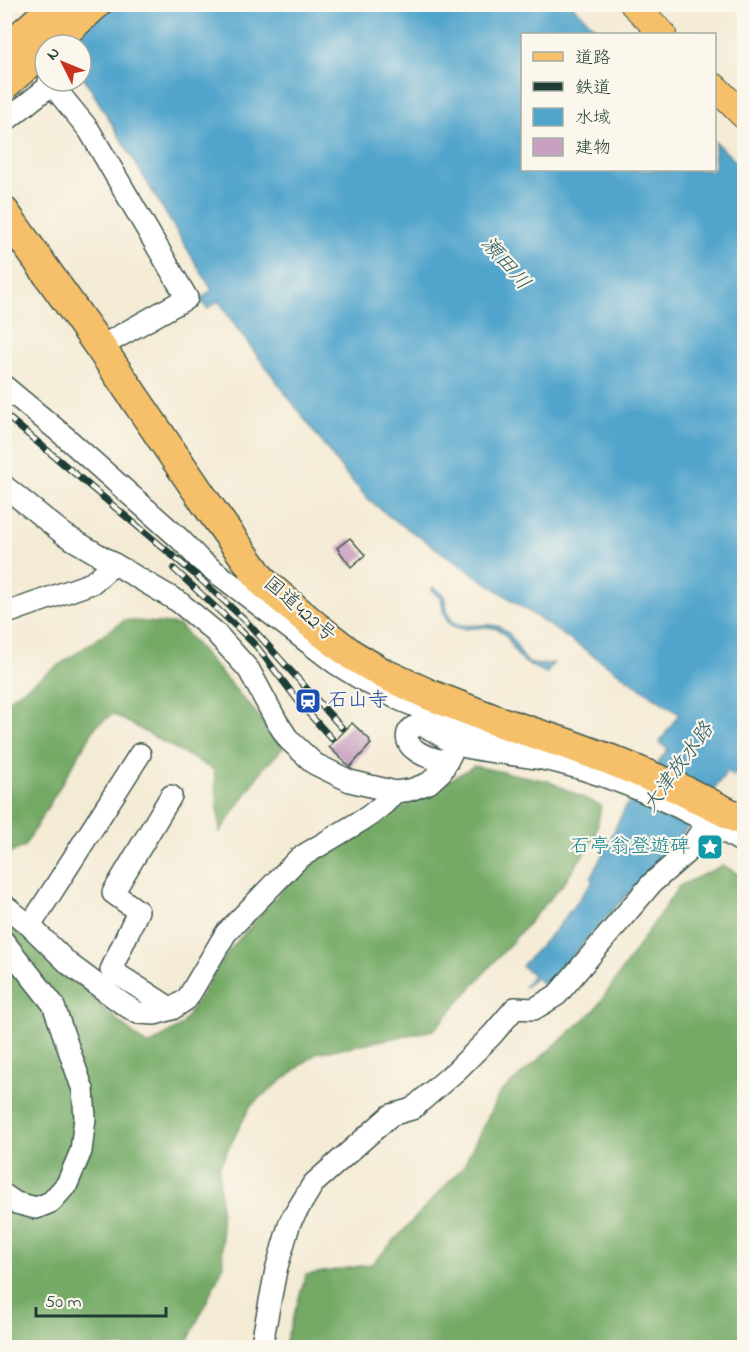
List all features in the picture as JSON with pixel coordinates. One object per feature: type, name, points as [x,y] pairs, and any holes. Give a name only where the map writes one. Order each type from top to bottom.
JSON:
[{"type":"highway","points":[[4,50],[57,4]]},
{"type":"highway","points":[[63,33],[96,4]]},
{"type":"highway","points":[[4,84],[33,59]]},
{"type":"highway","name":"国道422号","points":[[4,212],[263,582],[316,627],[352,655],[382,673],[430,695],[460,736],[570,745],[646,774],[713,811],[744,821]]},
{"type":"main road","points":[[639,6],[662,33]]},
{"type":"main road","points":[[716,88],[743,112]]},
{"type":"street","points":[[4,30],[33,63]]},
{"type":"street","points":[[4,122],[34,93]]},
{"type":"street","points":[[59,93],[89,130],[187,298],[100,347]]},
{"type":"street","points":[[4,386],[63,435],[180,539],[200,560],[335,663],[460,736],[556,762],[713,811],[744,843]]},
{"type":"street","points":[[4,486],[65,535],[179,602],[215,632],[249,670],[289,740],[315,764],[350,781],[395,792],[410,790],[429,783],[442,771],[460,736]]},
{"type":"street","points":[[180,539],[263,582]]},
{"type":"street","points":[[4,614],[92,583],[114,564]]},
{"type":"street","points":[[30,926],[140,754]]},
{"type":"street","points":[[4,905],[30,926],[69,964],[123,1004],[138,1013],[155,1014],[172,1009],[187,999],[226,933],[299,858],[369,816],[395,792]]},
{"type":"street","points":[[171,796],[113,894],[138,911],[111,970],[172,1009]]},
{"type":"street","points":[[261,1347],[276,1270],[290,1222],[314,1184],[391,1115],[412,1109],[457,1070],[515,1008],[534,1009],[557,995],[652,883],[686,853],[713,811]]},
{"type":"street","points":[[4,942],[53,1004],[83,1090],[86,1118],[81,1151],[67,1184],[51,1202],[36,1208],[16,1203],[4,1195]]},
{"type":"green space","points":[[125,620],[179,625],[284,747],[262,770],[220,832],[214,770],[113,714],[96,726],[24,847],[5,855],[5,702]]},
{"type":"green space","points":[[474,766],[548,781],[601,806],[595,837],[564,883],[434,1030],[317,1053],[251,1105],[219,1167],[223,1267],[185,1347],[5,1347],[4,916],[148,1046],[182,1025],[227,953],[306,863]]},
{"type":"green space","points":[[723,865],[744,878],[744,1347],[284,1347],[306,1275],[372,1264],[463,1167],[499,1094],[595,1010],[679,886]]},
{"type":"water","points":[[43,5],[572,5],[601,33],[521,33],[521,171],[716,171],[716,143],[744,169],[744,766],[734,776],[727,771],[670,852],[621,901],[545,987],[536,978],[524,987],[533,975],[522,966],[556,929],[593,881],[591,878],[625,808],[668,749],[659,743],[679,714],[390,517],[367,498],[344,472],[219,301],[207,309],[200,299],[212,290],[93,93],[93,33],[58,33]]},
{"type":"water","points":[[433,587],[443,594],[448,614],[455,623],[467,626],[493,625],[499,627],[511,636],[526,660],[541,665],[553,663],[552,666],[547,673],[528,664],[518,656],[505,635],[497,629],[485,627],[462,629],[451,625],[444,615],[439,596],[432,590]]},
{"type":"building","points":[[350,538],[365,555],[351,567],[337,548]]},
{"type":"building","points":[[352,723],[370,740],[371,744],[350,767],[329,747]]},
{"type":"railway","points":[[4,414],[198,577],[246,621],[342,728]]},
{"type":"railway","points":[[174,569],[257,647],[302,706],[332,739]]},
{"type":"place","name":"石山寺","points":[[308,701]]},
{"type":"place","name":"石亭翁登遊碑","points":[[710,847]]},
{"type":"water label","name":"瀬田川","points":[[505,264]]},
{"type":"water label","name":"大津放水路","points":[[679,768]]}]
